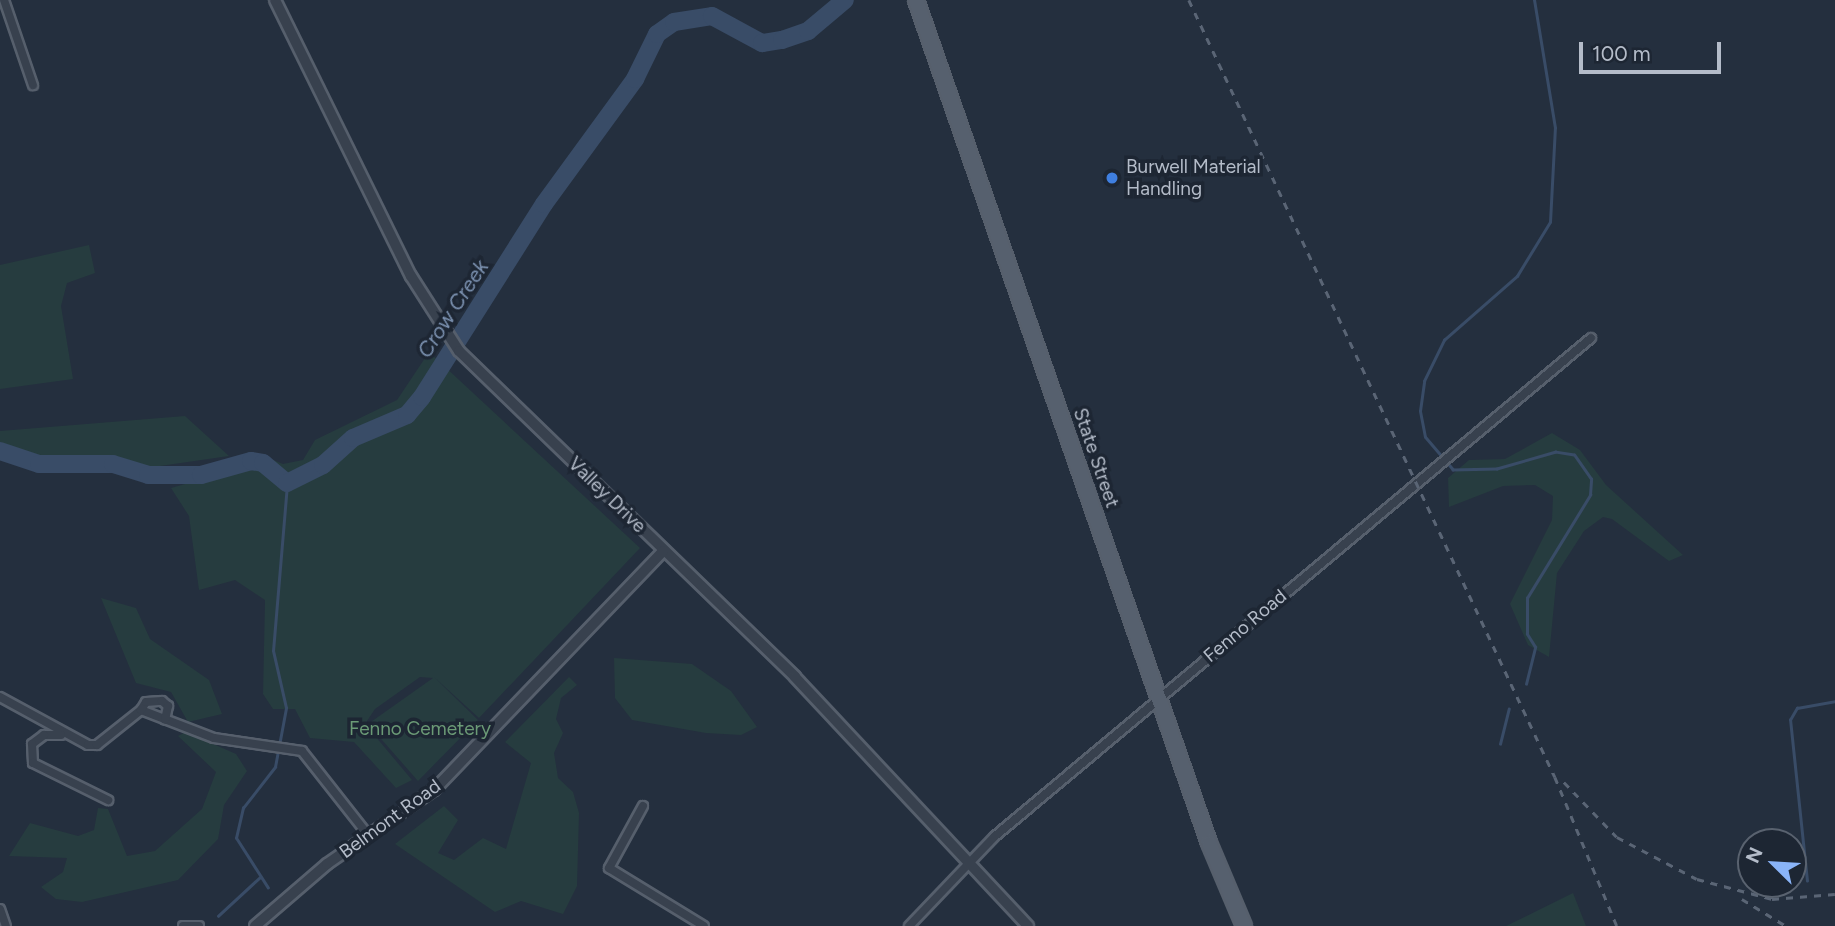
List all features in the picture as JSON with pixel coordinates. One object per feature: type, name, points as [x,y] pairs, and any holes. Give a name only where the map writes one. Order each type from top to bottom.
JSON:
[{"type":"main road","name":"State Street","points":[[916,0],[1158,698],[1244,926]]},
{"type":"street","points":[[4,0],[33,85]]},
{"type":"street","name":"Valley Drive","points":[[275,0],[442,329],[470,365],[795,677],[1028,926]]},
{"type":"street","name":"Fenno Road","points":[[909,926],[970,861],[1158,698],[1591,338]]},
{"type":"street","name":"Belmont Road","points":[[255,926],[369,836],[442,783],[663,551]]},
{"type":"street","points":[[0,697],[61,735]]},
{"type":"street","points":[[108,800],[33,763],[32,744],[44,735],[61,735],[97,745],[153,699],[169,706],[165,720]]},
{"type":"street","points":[[141,710],[214,738],[280,745],[315,760],[369,836]]},
{"type":"street","points":[[643,806],[609,868],[704,926]]},
{"type":"street","points":[[0,909],[6,926]]},
{"type":"street","points":[[183,926],[199,926]]},
{"type":"green space","points":[[89,245],[95,273],[67,283],[61,306],[73,379],[0,389],[0,265]]},
{"type":"green space","name":"Fenno Cemetery","points":[[429,352],[640,548],[479,718],[434,677],[478,720],[418,781],[368,724],[433,678],[420,677],[375,709],[365,724],[412,780],[396,788],[354,742],[310,738],[295,709],[273,709],[263,694],[265,600],[235,580],[199,590],[189,516],[171,488],[241,468],[256,453],[283,464],[303,460],[315,440],[397,400]]},
{"type":"green space","points":[[185,416],[229,456],[146,468],[104,457],[29,455],[0,442],[0,431]]},
{"type":"green space","points":[[1552,433],[1580,450],[1606,485],[1683,555],[1669,561],[1612,519],[1603,517],[1584,531],[1557,573],[1549,657],[1528,645],[1510,604],[1552,520],[1553,496],[1535,485],[1503,486],[1449,507],[1448,478],[1469,460],[1505,459]]},
{"type":"green space","points":[[101,598],[136,608],[150,639],[209,680],[222,714],[188,722],[171,692],[136,683]]},
{"type":"green space","points":[[614,658],[692,664],[731,691],[757,727],[741,735],[706,733],[632,720],[615,698]]},
{"type":"green space","points":[[569,677],[577,685],[561,698],[556,719],[563,733],[554,753],[558,778],[573,792],[579,813],[577,886],[563,914],[521,901],[495,912],[395,844],[444,806],[458,820],[438,853],[454,860],[483,838],[506,849],[531,763],[505,742]]},
{"type":"green space","points":[[186,732],[236,754],[247,771],[224,805],[218,839],[178,880],[82,902],[56,899],[41,887],[63,872],[67,858],[9,856],[30,823],[78,836],[94,830],[98,808],[108,809],[127,856],[155,851],[202,809],[216,772],[178,736]]},
{"type":"green space","points":[[1573,893],[1586,926],[1506,926]]},
{"type":"waterway","name":"Crow Creek","points":[[0,451],[39,464],[113,464],[148,475],[201,475],[251,461],[263,463],[287,483],[323,465],[353,438],[407,415],[422,397],[544,204],[635,79],[657,34],[674,22],[712,16],[762,43],[782,40],[808,31],[845,0]]},
{"type":"waterway","points":[[1526,684],[1535,647],[1527,634],[1527,598],[1590,495],[1591,479],[1574,455],[1556,452],[1497,469],[1453,470],[1425,437],[1420,411],[1424,381],[1444,340],[1517,276],[1550,222],[1555,128],[1534,0]]},
{"type":"waterway","points":[[268,888],[236,838],[243,808],[275,767],[286,708],[273,651],[287,483]]},
{"type":"waterway","points":[[1801,828],[1790,720],[1797,708],[1835,701]]},
{"type":"waterway","points":[[1500,744],[1509,709]]},
{"type":"waterway","points":[[218,916],[259,878]]},
{"type":"railway","points":[[1189,0],[1555,777],[1617,926]]},
{"type":"railway","points":[[1564,782],[1617,837],[1697,879],[1772,899],[1835,894]]},
{"type":"railway","points":[[1742,899],[1786,926]]},
{"type":"place","name":"Burwell Material Handling","points":[[1112,178]]}]
